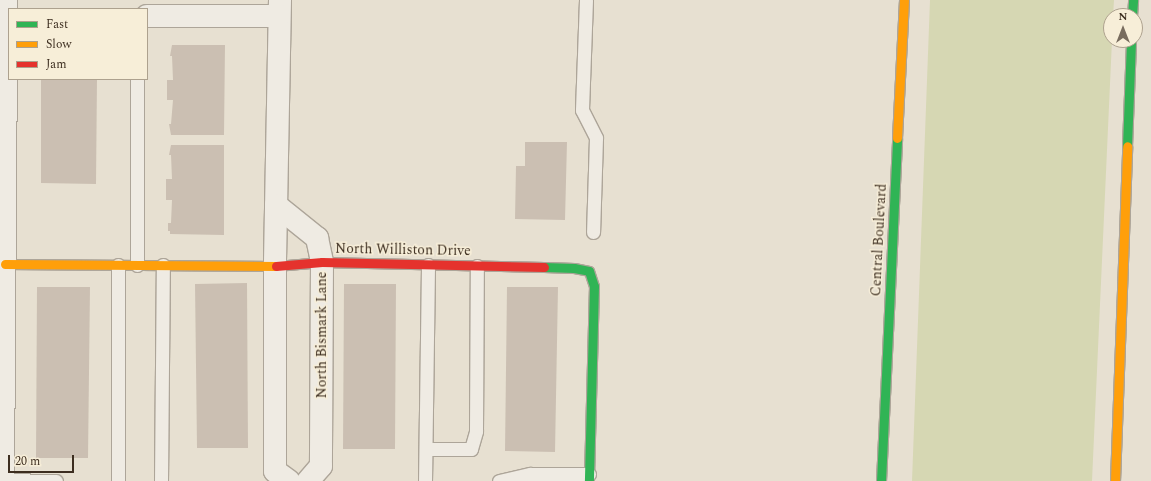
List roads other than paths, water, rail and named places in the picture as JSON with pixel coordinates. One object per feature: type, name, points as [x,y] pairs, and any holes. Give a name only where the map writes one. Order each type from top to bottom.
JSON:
[{"type":"street","name":"Central Boulevard","points":[[881,481],[904,0]]},
{"type":"street","points":[[148,16],[280,8],[275,266],[275,471],[289,481]]},
{"type":"street","points":[[2,474],[2,309],[5,264],[3,45],[7,10]]},
{"type":"street","points":[[1115,481],[1131,48]]},
{"type":"street","name":"North Bismark Lane","points":[[276,205],[317,238],[322,262],[321,466],[308,481]]},
{"type":"street","name":"North Williston Drive","points":[[5,264],[275,266],[322,262],[574,268],[589,270],[594,286],[589,478]]},
{"type":"lane","points":[[586,0],[582,110],[596,138],[593,232]]},
{"type":"lane","points":[[138,80],[138,265]]},
{"type":"lane","points":[[118,265],[118,481]]},
{"type":"lane","points":[[161,481],[163,265]]},
{"type":"lane","points":[[426,481],[428,265]]},
{"type":"lane","points":[[426,448],[471,448],[476,431],[477,266]]},
{"type":"lane","points":[[2,474],[56,481]]},
{"type":"lane","points":[[499,481],[530,474],[589,478]]}]
